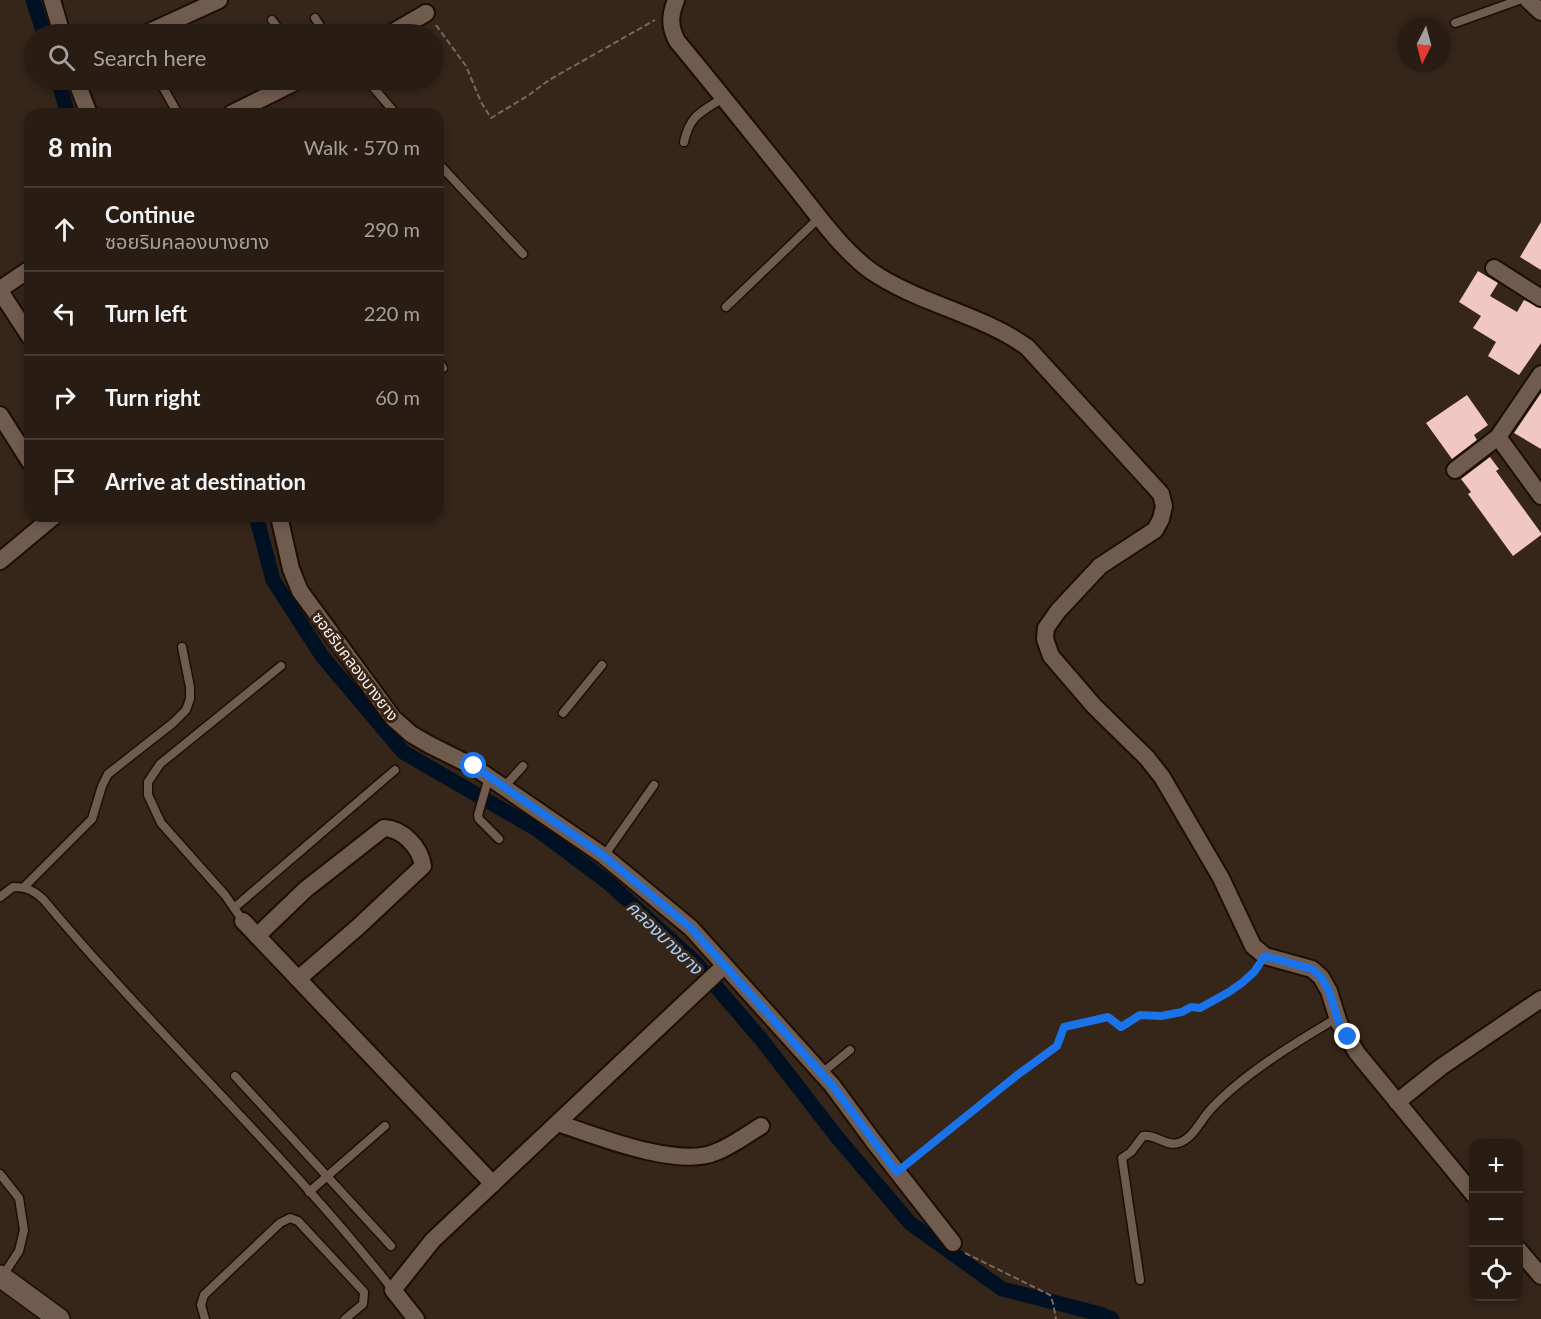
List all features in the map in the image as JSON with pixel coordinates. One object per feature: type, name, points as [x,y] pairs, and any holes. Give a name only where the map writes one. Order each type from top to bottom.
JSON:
[{"type":"street","points":[[52,0],[59,24]]},
{"type":"street","points":[[167,24],[219,0]]},
{"type":"street","points":[[1528,0],[1541,12]]},
{"type":"street","points":[[674,6],[670,25],[677,41],[847,248],[871,271],[906,290],[988,324],[1027,347],[1161,494],[1164,506],[1155,530],[1100,566],[1058,610],[1046,628],[1045,639],[1051,656],[1162,777],[1221,878],[1253,946],[1265,956],[1312,969],[1321,977],[1329,991],[1337,1018],[1358,1053],[1471,1193]]},
{"type":"street","points":[[407,24],[426,13]]},
{"type":"street","points":[[80,90],[87,108]]},
{"type":"street","points":[[243,108],[279,90]]},
{"type":"street","points":[[1494,268],[1541,298]]},
{"type":"street","points":[[24,273],[0,290],[24,328]]},
{"type":"street","points":[[1455,470],[1498,437],[1541,374]]},
{"type":"street","points":[[0,415],[24,453]]},
{"type":"street","points":[[1498,437],[1541,496]]},
{"type":"street","points":[[0,561],[47,522]]},
{"type":"street","name":"ซอยริมคลองบางยาง","points":[[280,522],[291,569],[300,591],[393,718],[411,734],[474,766],[487,784],[504,787],[604,856],[691,928],[721,968],[785,1030],[822,1073],[953,1243]]},
{"type":"street","points":[[257,936],[306,888],[384,828],[395,828],[407,838],[421,855],[423,866],[298,979]]},
{"type":"street","points":[[238,914],[493,1184]]},
{"type":"street","points":[[416,1319],[393,1290],[433,1240],[721,968]]},
{"type":"street","points":[[1397,1102],[1442,1067],[1541,999]]},
{"type":"street","points":[[558,1123],[651,1152],[688,1156],[715,1153],[761,1126]]},
{"type":"street","points":[[1523,1255],[1541,1276]]},
{"type":"street","points":[[1,1276],[59,1319]]},
{"type":"lane","points":[[1455,23],[1519,0]]},
{"type":"lane","points":[[315,18],[319,24]]},
{"type":"lane","points":[[272,20],[275,24]]},
{"type":"lane","points":[[165,90],[175,108]]},
{"type":"lane","points":[[376,90],[391,108]]},
{"type":"lane","points":[[684,142],[688,125],[723,98]]},
{"type":"lane","points":[[444,169],[523,254]]},
{"type":"lane","points":[[726,307],[820,217]]},
{"type":"lane","points":[[24,887],[92,819],[108,774],[173,723],[186,710],[190,699],[190,687],[182,647]]},
{"type":"lane","points":[[563,713],[602,665]]},
{"type":"lane","points":[[281,666],[160,765],[148,782],[148,795],[161,823],[225,895],[238,914],[394,770]]},
{"type":"lane","points":[[504,787],[523,766]]},
{"type":"lane","points":[[487,784],[478,815],[481,824],[499,839]]},
{"type":"lane","points":[[604,856],[654,785]]},
{"type":"lane","points":[[0,897],[12,887],[24,887],[32,889],[43,899],[356,1243],[393,1290]]},
{"type":"lane","points":[[1140,1280],[1122,1158],[1131,1152],[1143,1136],[1151,1135],[1169,1144],[1178,1143],[1194,1131],[1209,1111],[1253,1073],[1312,1032],[1337,1018]]},
{"type":"lane","points":[[822,1073],[850,1050]]},
{"type":"lane","points":[[235,1076],[391,1245]]},
{"type":"lane","points":[[309,1192],[385,1126]]},
{"type":"lane","points":[[0,1174],[19,1198],[24,1230],[19,1251],[1,1276]]},
{"type":"lane","points":[[205,1319],[201,1305],[204,1295],[280,1223],[290,1218],[298,1221],[364,1292],[363,1304],[345,1319]]},
{"type":"path","points":[[444,37],[466,66],[481,102],[491,118],[549,80],[674,6]]},
{"type":"path","points":[[426,13],[434,24]]},
{"type":"path","points":[[897,1172],[1057,1046],[1064,1027],[1108,1017],[1121,1027],[1140,1015],[1161,1016],[1182,1012],[1191,1007],[1200,1008],[1243,982],[1254,972],[1265,956]]},
{"type":"path","points":[[953,1243],[968,1256],[1050,1295],[1056,1319]]},
{"type":"building","points":[[1541,222],[1541,270],[1520,257]]},
{"type":"building","points":[[1478,271],[1498,283],[1490,296],[1517,312],[1524,300],[1541,308],[1541,343],[1519,375],[1488,356],[1496,342],[1473,328],[1481,316],[1459,302]]},
{"type":"building","points":[[1541,393],[1541,449],[1514,433]]},
{"type":"building","points":[[1467,395],[1488,425],[1474,435],[1477,440],[1452,459],[1426,423]]},
{"type":"building","points":[[1490,457],[1499,469],[1496,471],[1541,533],[1513,556],[1468,494],[1471,492],[1461,479]]},
{"type":"waterway","name":"คลองบางยาง","points":[[33,0],[41,24]]},
{"type":"waterway","name":"คลองบางยาง","points":[[61,90],[66,108]]},
{"type":"waterway","name":"คลองบางยาง","points":[[258,522],[273,580],[322,656],[403,752],[538,830],[610,884],[694,961],[761,1039],[837,1137],[910,1223],[1002,1289],[1112,1319]]},
{"type":"route","points":[[474,766],[604,856],[691,928],[832,1085],[897,1172],[1057,1046],[1064,1027],[1108,1017],[1121,1027],[1140,1015],[1161,1016],[1182,1012],[1191,1007],[1200,1008],[1243,982],[1254,972],[1265,956],[1312,969],[1321,977],[1329,991],[1339,1023],[1348,1037]]}]
